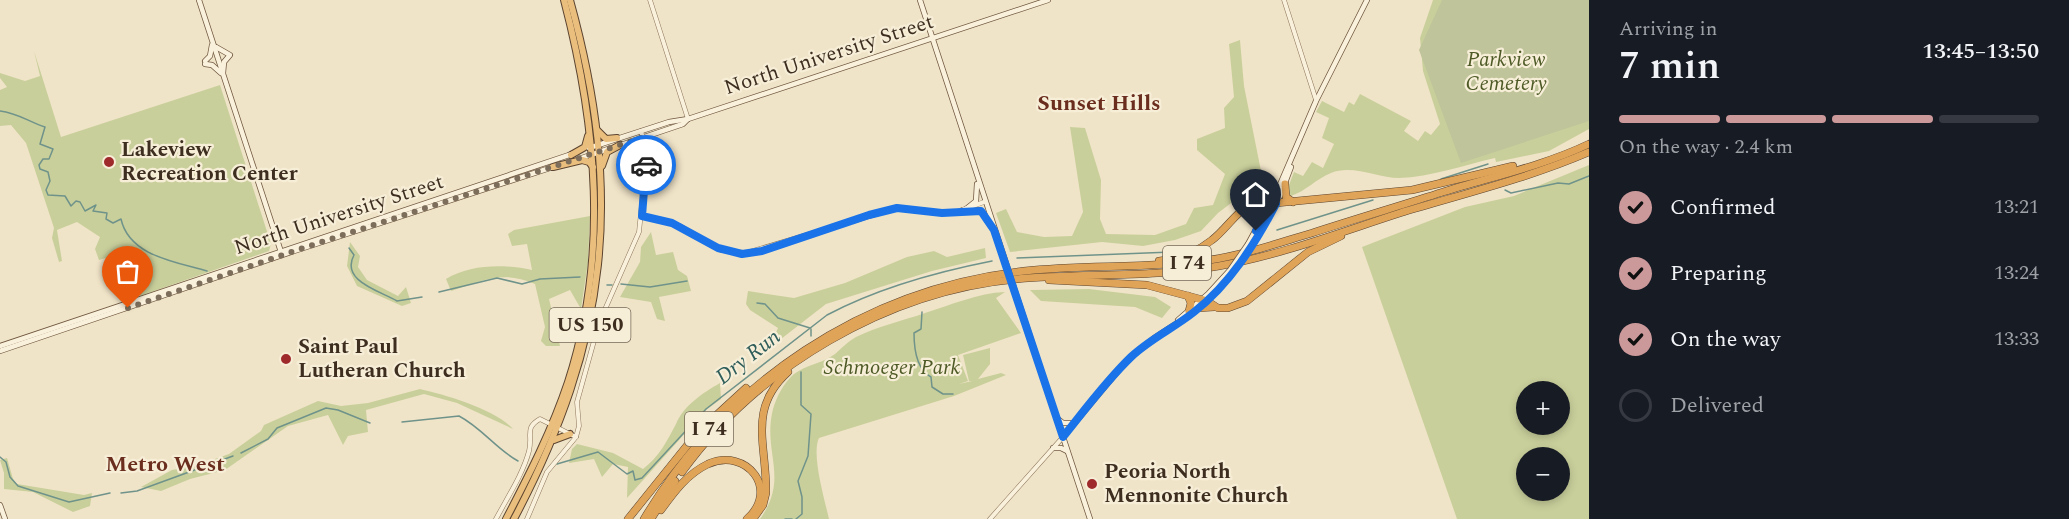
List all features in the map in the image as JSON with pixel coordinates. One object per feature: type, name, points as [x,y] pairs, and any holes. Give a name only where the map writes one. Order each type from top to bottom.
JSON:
[{"type":"highway","name":"US 150","points":[[506,519],[555,425],[579,368],[594,304],[601,251],[602,196],[596,150],[564,0]]},
{"type":"highway","name":"US 150","points":[[514,519],[551,442],[573,366],[589,295],[595,218],[594,172],[597,126],[570,0]]},
{"type":"highway","points":[[571,154],[583,148],[588,141],[582,82]]},
{"type":"highway","points":[[597,126],[602,138],[619,142]]},
{"type":"highway","points":[[602,196],[603,160],[619,142]]},
{"type":"highway","name":"I 74","points":[[642,519],[714,425],[775,370],[838,330],[882,307],[953,284],[1031,270],[1172,265],[1229,257],[1530,165],[1589,144]]},
{"type":"highway","name":"I 74","points":[[652,519],[686,466],[746,401],[808,354],[881,315],[936,296],[1002,281],[1060,276],[1165,273],[1223,265],[1272,253],[1589,152]]},
{"type":"highway","points":[[553,167],[584,160],[591,163],[594,172]]},
{"type":"highway","points":[[1261,199],[1274,203],[1293,202],[1407,190],[1521,164],[1530,165]]},
{"type":"highway","points":[[1285,184],[1286,197],[1293,202]]},
{"type":"highway","points":[[1199,308],[1228,308],[1243,303],[1302,256],[1331,240],[1467,192]]},
{"type":"highway","points":[[1031,270],[1178,258],[1211,241],[1246,206],[1276,194]]},
{"type":"highway","points":[[1002,281],[1065,280],[1137,284],[1188,296],[1214,307]]},
{"type":"highway","points":[[1188,296],[1191,303],[1189,311]]},
{"type":"highway","points":[[753,519],[763,506],[766,493],[762,418],[770,392],[794,368],[881,315]]},
{"type":"highway","points":[[630,519],[687,445],[724,406],[765,374],[775,370]]},
{"type":"highway","points":[[551,442],[560,436],[571,434]]},
{"type":"highway","points":[[652,519],[690,476],[706,465],[726,460],[746,465],[758,480],[760,499],[755,510],[747,519]]},
{"type":"main road","points":[[199,0],[281,253]]},
{"type":"main road","name":"North University Street","points":[[0,346],[281,253],[553,167],[619,142],[641,131],[688,119],[1048,0]]},
{"type":"main road","points":[[1063,437],[1128,359],[1199,308],[1230,270],[1285,184],[1316,101],[1367,0]]},
{"type":"main road","points":[[921,1],[984,202],[1090,519]]},
{"type":"main road","points":[[213,43],[210,56],[205,63],[212,65],[223,76]]},
{"type":"main road","points":[[213,43],[221,52],[230,55],[224,62],[223,76]]},
{"type":"main road","name":"North University Street","points":[[619,142],[644,137],[683,124],[688,119]]},
{"type":"main road","points":[[644,137],[667,123]]},
{"type":"main road","points":[[1172,326],[1204,301],[1236,268],[1254,243],[1274,203],[1306,126]]},
{"type":"main road","name":"North University Street","points":[[0,351],[571,154],[596,150]]},
{"type":"main road","points":[[964,209],[976,200],[975,172]]},
{"type":"main road","points":[[964,209],[983,212],[994,230]]},
{"type":"main road","points":[[1057,418],[1063,423],[1074,423]]},
{"type":"main road","points":[[1053,448],[1061,448],[1068,452]]},
{"type":"main road","points":[[0,505],[4,519]]},
{"type":"street","points":[[650,0],[688,119]]},
{"type":"street","points":[[1284,0],[1316,101]]},
{"type":"street","points":[[527,519],[547,472],[571,434],[579,426],[577,402],[599,323],[635,243],[642,216],[647,152],[641,131]]},
{"type":"street","points":[[642,216],[672,223],[718,248],[742,254],[762,251],[869,215],[897,208],[942,213],[984,202]]},
{"type":"street","points":[[496,519],[528,453],[530,426],[540,419],[571,434]]},
{"type":"street","points":[[571,434],[579,426]]},
{"type":"street","points":[[990,519],[1063,437]]},
{"type":"green space","points":[[1433,0],[1448,0],[1589,118],[1589,129],[1549,151],[1496,162],[1495,158],[1423,175],[1399,178],[1348,170],[1339,171],[1331,173],[1291,196],[1287,190],[1294,172],[1303,176],[1312,162],[1323,168],[1334,144],[1322,138],[1329,118],[1316,112],[1322,101],[1344,112],[1349,102],[1354,105],[1360,94],[1411,121],[1404,131],[1418,141],[1425,131],[1431,135],[1440,124],[1423,71],[1420,38]]},
{"type":"green space","name":"Parkview Cemetery","points":[[1442,0],[1589,0],[1589,121],[1461,163],[1419,50]]},
{"type":"green space","points":[[1240,40],[1244,86],[1262,176],[1252,195],[1239,197],[1218,213],[1201,231],[1175,240],[1143,246],[1102,242],[1010,252],[996,213],[1006,209],[1017,232],[1044,237],[1072,236],[1083,212],[1070,127],[1085,128],[1101,180],[1100,219],[1106,234],[1155,235],[1186,224],[1194,208],[1213,205],[1225,174],[1197,150],[1197,139],[1225,128],[1224,108],[1234,97],[1229,44]]},
{"type":"green space","points":[[34,51],[61,137],[220,85],[271,244],[269,251],[140,296],[129,266],[118,262],[115,255],[99,260],[95,249],[100,237],[77,222],[57,230],[62,261],[59,262],[52,238],[54,228],[26,143],[11,125],[0,126],[0,90],[7,87],[0,78],[0,73],[25,81],[40,76]]},
{"type":"green space","points":[[1589,165],[1589,519],[1457,519],[1362,247],[1465,207],[1514,196]]},
{"type":"green space","points":[[590,216],[588,262],[581,309],[570,290],[549,299],[560,346],[546,346],[541,341],[545,327],[535,284],[503,277],[483,280],[451,291],[446,279],[466,270],[499,266],[532,270],[527,244],[512,246],[508,234],[514,230]]},
{"type":"green space","points":[[651,232],[656,255],[673,252],[678,270],[687,276],[691,291],[659,297],[665,321],[657,319],[651,302],[620,297],[640,262],[641,247]]},
{"type":"green space","points":[[350,242],[360,256],[358,267],[367,280],[398,296],[406,287],[411,303],[402,306],[357,286],[347,266]]},
{"type":"green space","points":[[985,248],[986,258],[932,271],[826,304],[754,360],[752,355],[772,341],[778,328],[750,310],[746,304],[748,291],[794,298],[845,283],[907,257],[934,251],[947,257]]},
{"type":"green space","points":[[1089,289],[1155,297],[1171,307],[1162,318],[1135,307],[1041,301],[1030,290]]},
{"type":"green space","name":"Schmoeger Park","points":[[1005,292],[996,298],[1021,333],[958,355],[968,381],[959,384],[972,381],[969,381],[963,355],[990,348],[990,364],[978,379],[1001,373],[1006,375],[954,396],[819,438],[818,466],[829,519],[760,519],[769,504],[773,490],[771,425],[773,409],[781,390],[794,374],[830,357],[853,339],[873,330],[975,297]]},
{"type":"green space","points":[[720,383],[721,399],[706,410],[627,498],[628,467],[613,464],[602,477],[594,459],[569,463],[572,449],[577,444],[613,453],[643,469],[662,448],[679,417],[689,405]]},
{"type":"green space","points":[[420,389],[483,409],[513,429],[457,403],[424,394],[366,410],[368,432],[348,436],[343,445],[328,415],[288,426],[225,470],[190,479],[161,491],[141,487],[172,470],[195,466],[229,454],[261,431],[264,425],[318,401],[341,406],[368,403]]},
{"type":"green space","points":[[7,458],[13,479],[17,484],[84,495],[92,493],[90,506],[73,512],[33,492],[4,489],[4,473],[0,460]]},
{"type":"waterway","points":[[0,111],[45,127],[40,144],[53,149],[49,159],[43,159],[39,165],[40,169],[48,172],[50,181],[46,190],[48,195],[65,196],[71,206],[76,201],[80,202],[85,211],[96,205],[93,211],[107,213],[106,219],[113,223],[121,219],[133,241],[155,256],[207,271]]},
{"type":"waterway","name":"Dry Run","points":[[1441,179],[1488,164]]},
{"type":"waterway","name":"Dry Run","points":[[1505,190],[1511,193],[1558,183],[1569,184],[1589,176]]},
{"type":"waterway","name":"Dry Run","points":[[1277,230],[1373,200]]},
{"type":"waterway","points":[[349,248],[354,255],[351,264],[352,272],[364,284],[397,301],[422,297]]},
{"type":"waterway","name":"Dry Run","points":[[1017,258],[1172,252]]},
{"type":"waterway","name":"Dry Run","points":[[557,464],[598,452],[627,474],[633,471],[635,480],[642,478],[706,409],[827,315],[846,305],[908,282],[992,261]]},
{"type":"waterway","points":[[439,292],[497,278],[522,284],[540,279],[580,277]]},
{"type":"waterway","points":[[621,284],[650,287],[687,281]]},
{"type":"waterway","points":[[607,285],[612,285]]},
{"type":"waterway","points":[[757,303],[765,304],[778,318],[810,328]]},
{"type":"waterway","points":[[922,312],[921,329],[914,333],[915,351],[919,363],[931,377],[932,387],[943,394],[953,394]]},
{"type":"waterway","name":"Dry Run","points":[[811,329],[811,336]]},
{"type":"waterway","points":[[796,519],[802,514],[802,497],[798,481],[808,456],[811,414],[801,405],[801,372]]},
{"type":"waterway","name":"Dry Run","points":[[241,453],[268,439],[277,428],[326,408],[338,410],[370,423]]},
{"type":"waterway","name":"Dry Run","points":[[402,422],[459,416],[518,461]]},
{"type":"waterway","name":"Dry Run","points":[[121,493],[137,491],[233,456]]},
{"type":"waterway","name":"Dry Run","points":[[0,457],[6,462],[10,477],[18,486],[69,502],[110,493]]},
{"type":"waterway","points":[[785,519],[792,519]]},
{"type":"way so far","points":[[128,308],[294,251],[644,137],[647,151],[646,165]]},
{"type":"place","name":"Lakeview Recreation Center","points":[[109,162]]},
{"type":"place","name":"Saint Paul Lutheran Church","points":[[286,359]]},
{"type":"place","name":"Peoria North Mennonite Church","points":[[1092,484]]},
{"type":"district","name":"Sunset Hills","points":[[1099,103]]},
{"type":"district","name":"Metro West","points":[[165,464]]},
{"type":"route","points":[[646,165],[642,216],[675,224],[715,247],[735,253],[758,252],[897,208],[942,213],[975,209],[983,212],[994,230],[1007,266],[1063,437],[1128,359],[1192,314],[1217,292],[1253,245],[1276,204],[1272,202],[1256,231]]}]
